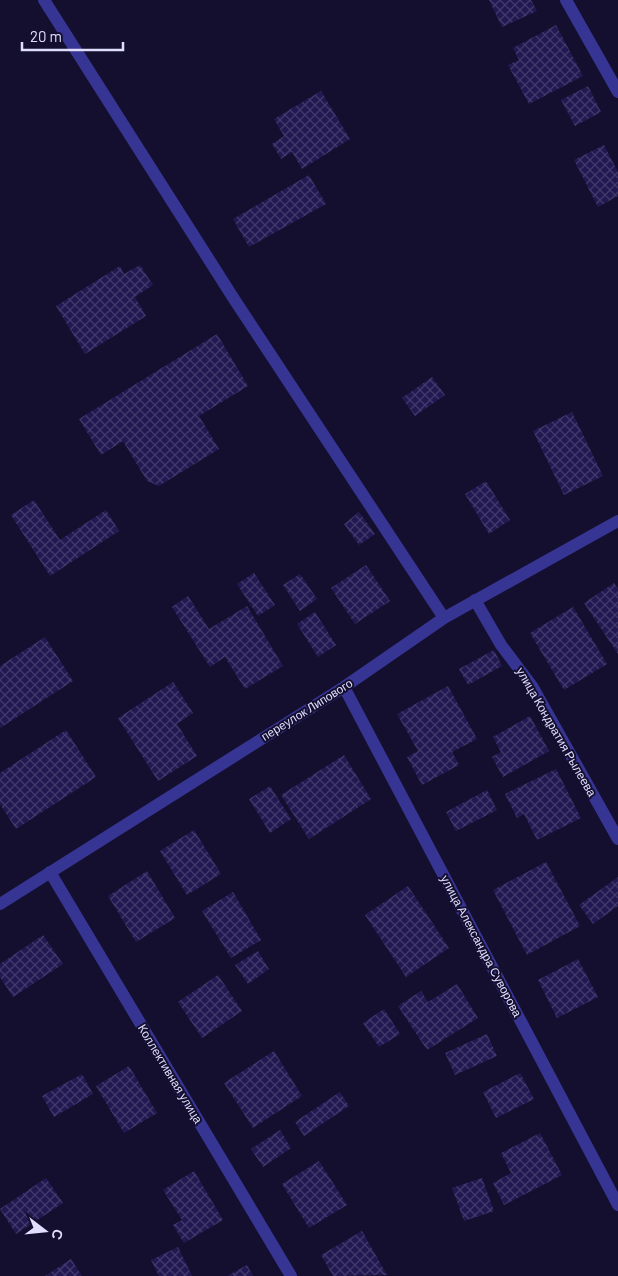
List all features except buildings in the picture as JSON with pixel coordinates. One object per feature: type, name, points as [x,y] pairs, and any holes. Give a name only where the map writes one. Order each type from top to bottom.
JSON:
[{"type":"lane","points":[[44,0],[234,300],[444,618]]},
{"type":"lane","points":[[566,0],[618,92]]},
{"type":"lane","name":"переулок Липового","points":[[0,904],[344,687],[444,618],[618,522]]},
{"type":"lane","name":"улица Кондратия Рылеева","points":[[475,600],[501,645],[532,686],[618,839]]},
{"type":"lane","name":"улица Александра Суворова","points":[[344,687],[618,1204]]},
{"type":"lane","name":"Коллективная улица","points":[[50,872],[291,1276]]}]
